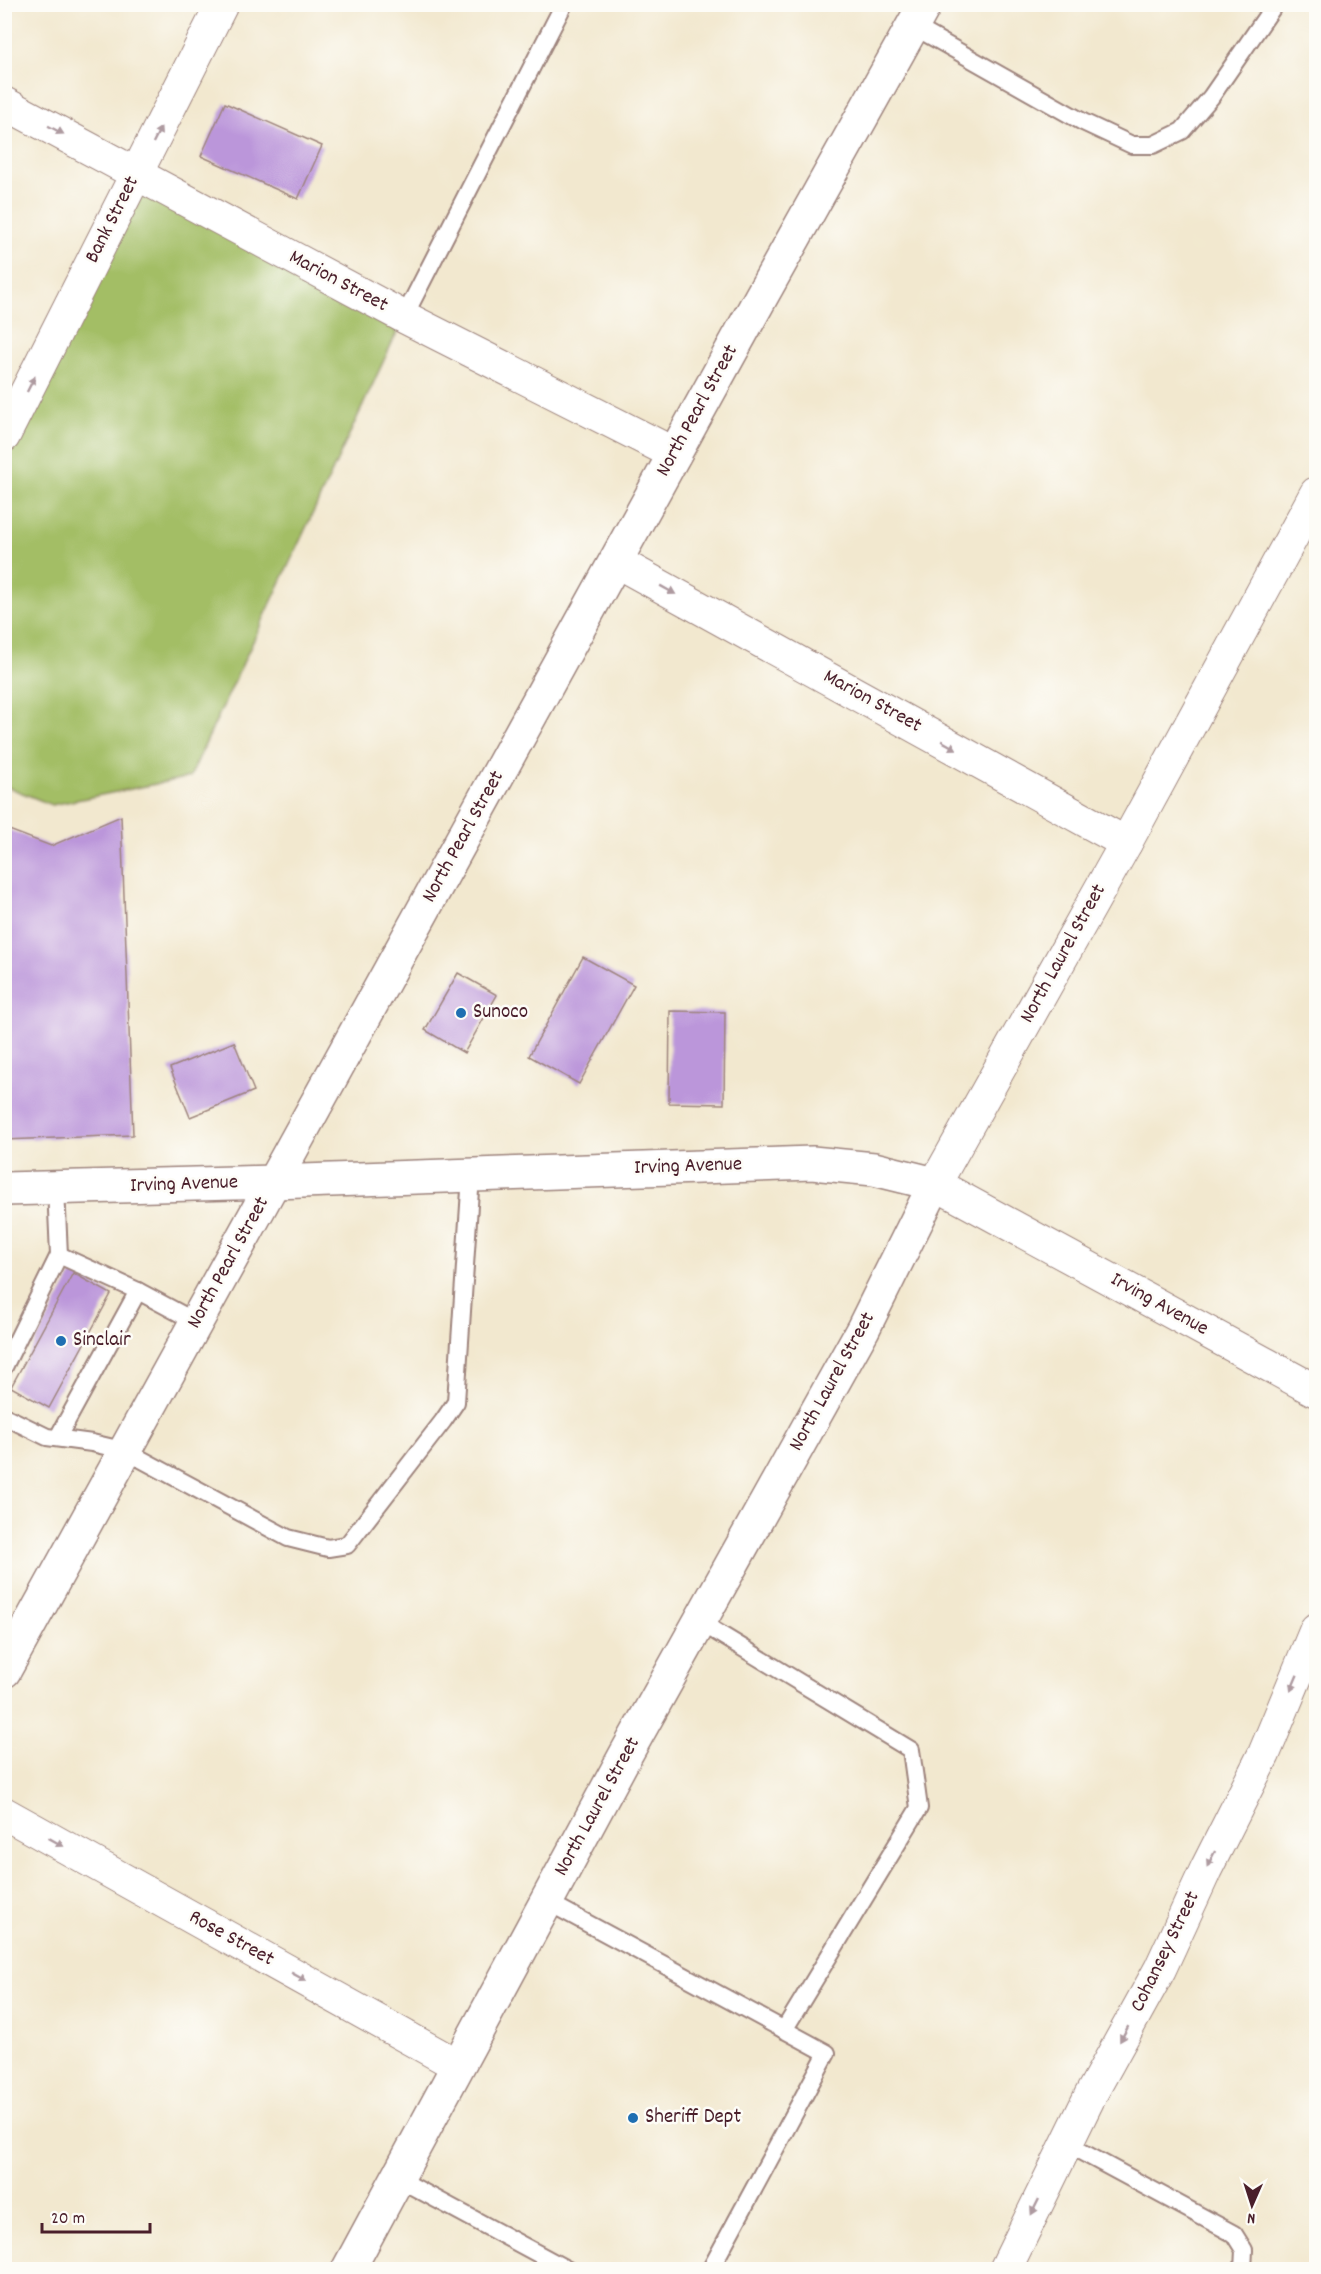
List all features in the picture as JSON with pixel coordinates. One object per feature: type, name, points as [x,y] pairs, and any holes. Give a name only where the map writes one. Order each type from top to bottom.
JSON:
[{"type":"main road","name":"North Pearl Street","points":[[4,1671],[919,15]]},
{"type":"main road","name":"Irving Avenue","points":[[4,1189],[812,1163],[874,1169],[935,1184]]},
{"type":"main road","name":"North Laurel Street","points":[[351,2268],[546,1901],[863,1329],[935,1184]]},
{"type":"street","name":"Bank Street","points":[[4,436],[222,4]]},
{"type":"street","name":"Marion Street","points":[[4,103],[404,317],[675,454]]},
{"type":"street","name":"North Laurel Street","points":[[935,1184],[1126,843],[1317,493]]},
{"type":"street","name":"Marion Street","points":[[617,562],[1126,843]]},
{"type":"street","name":"Irving Avenue","points":[[935,1184],[1317,1391]]},
{"type":"street","name":"Cohansey Street","points":[[1005,2270],[1090,2096],[1160,1969],[1206,1869],[1264,1754],[1317,1629]]},
{"type":"street","name":"Rose Street","points":[[4,1813],[457,2065]]},
{"type":"lane","points":[[404,317],[564,4]]},
{"type":"lane","points":[[919,15],[1083,122],[1132,145],[1153,146],[1182,131],[1211,97],[1275,4]]},
{"type":"lane","points":[[4,1416],[47,1437],[58,1437],[126,1451],[288,1539],[328,1548],[346,1545],[456,1402],[471,1175]]},
{"type":"lane","points":[[4,1367],[59,1255],[56,1188]]},
{"type":"lane","points":[[59,1255],[138,1291],[196,1322]]},
{"type":"lane","points":[[58,1437],[138,1291]]},
{"type":"lane","points":[[700,1622],[911,1750],[920,1808],[784,2030]]},
{"type":"lane","points":[[546,1901],[827,2053],[710,2270]]},
{"type":"lane","points":[[1067,2144],[1234,2234],[1244,2250],[1243,2270]]},
{"type":"lane","points":[[397,2178],[568,2270]]},
{"type":"green space","points":[[137,174],[404,317],[190,777],[52,805],[5,786],[4,436]]},
{"type":"building","points":[[225,103],[322,146],[298,199],[201,156]]},
{"type":"building","points":[[121,816],[133,1135],[4,1140],[4,828],[51,846]]},
{"type":"building","points":[[583,957],[634,985],[579,1084],[529,1056]]},
{"type":"building","name":"Sunoco","points":[[458,973],[497,995],[464,1053],[425,1030]]},
{"type":"building","points":[[670,1011],[725,1012],[724,1104],[669,1103]]},
{"type":"building","points":[[234,1042],[254,1091],[190,1117],[170,1068]]},
{"type":"building","name":"Sinclair","points":[[73,1273],[111,1294],[49,1408],[11,1387]]},
{"type":"place","name":"Sunoco","points":[[461,1013]]},
{"type":"place","name":"Sinclair","points":[[61,1341]]},
{"type":"place","name":"Sheriff Dept","points":[[633,2118]]}]
